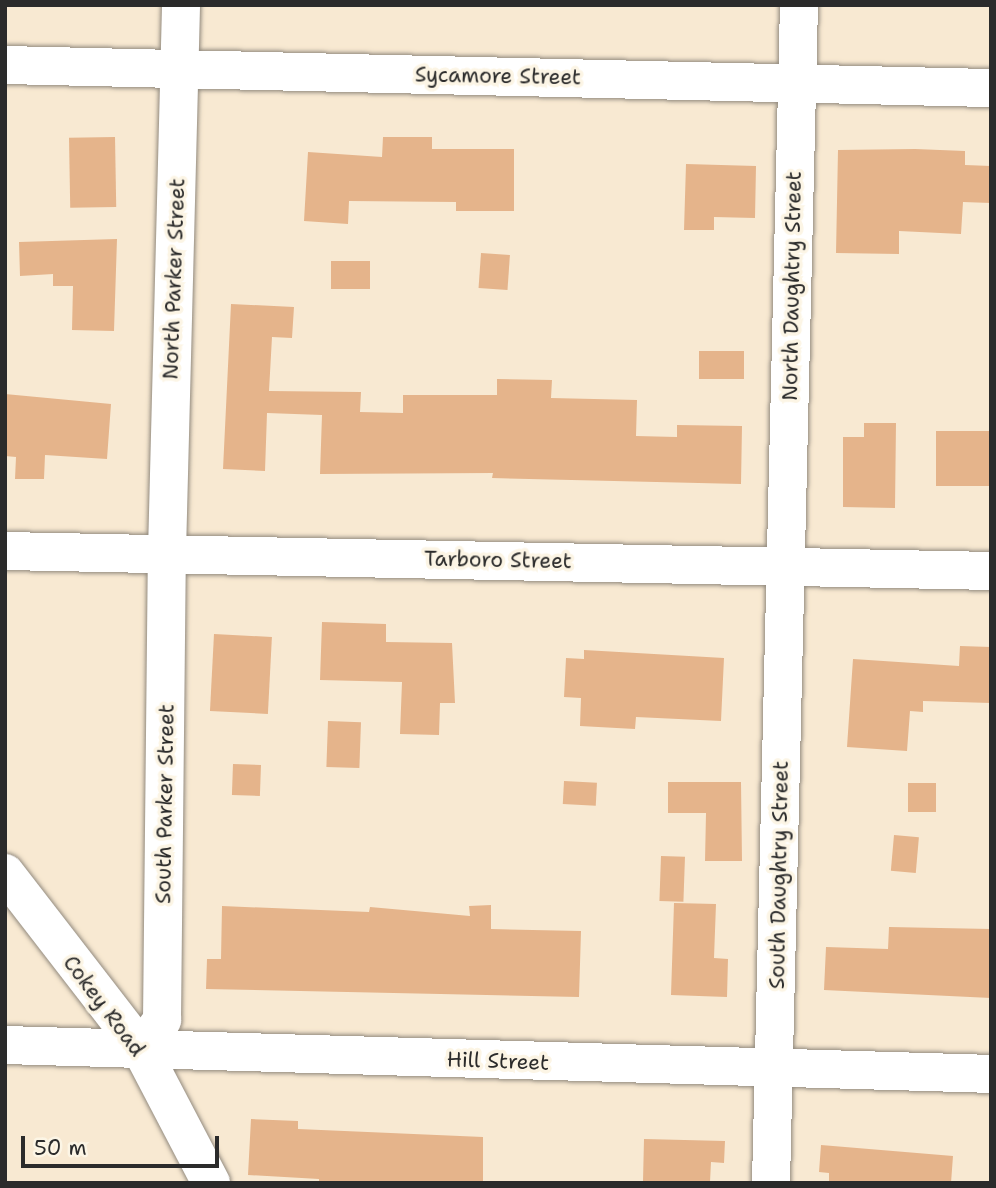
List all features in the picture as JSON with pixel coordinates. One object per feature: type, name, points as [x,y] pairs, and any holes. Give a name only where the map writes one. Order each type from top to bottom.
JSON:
[{"type":"street","name":"North Parker Street","points":[[167,552],[181,5]]},
{"type":"street","name":"North Daughtry Street","points":[[786,566],[799,5]]},
{"type":"street","name":"Sycamore Street","points":[[5,65],[991,88]]},
{"type":"street","name":"Tarboro Street","points":[[5,551],[167,552],[991,571]]},
{"type":"street","name":"South Parker Street","points":[[141,1049],[162,1020],[167,552]]},
{"type":"street","name":"South Daughtry Street","points":[[771,1183],[786,566]]},
{"type":"street","name":"Cokey Road","points":[[5,873],[141,1049],[211,1183]]},
{"type":"street","name":"Hill Street","points":[[5,1045],[991,1074]]},
{"type":"building","points":[[115,137],[116,207],[70,208],[69,138]]},
{"type":"building","points":[[383,137],[432,137],[432,149],[514,149],[514,211],[456,211],[456,202],[349,201],[348,224],[304,221],[308,152],[382,157]]},
{"type":"building","points":[[838,150],[965,151],[965,165],[991,166],[991,203],[963,202],[961,234],[899,231],[899,254],[836,253]]},
{"type":"building","points":[[686,164],[756,166],[755,218],[714,217],[714,230],[684,230]]},
{"type":"building","points":[[117,239],[114,331],[72,330],[73,286],[53,286],[53,274],[20,276],[19,242]]},
{"type":"building","points":[[481,253],[510,255],[507,290],[479,288]]},
{"type":"building","points":[[331,261],[370,261],[370,289],[331,289]]},
{"type":"building","points":[[231,304],[294,307],[292,338],[272,337],[269,391],[361,392],[360,412],[403,413],[403,395],[497,395],[497,379],[552,380],[551,398],[637,400],[636,436],[677,437],[677,425],[742,426],[741,484],[492,478],[493,473],[320,474],[322,415],[267,413],[265,471],[223,469]]},
{"type":"building","points":[[699,351],[744,351],[744,379],[699,379]]},
{"type":"building","points":[[5,394],[111,404],[107,459],[45,455],[44,479],[15,479],[16,457],[5,456]]},
{"type":"building","points":[[864,423],[896,423],[895,508],[843,507],[843,437],[864,437]]},
{"type":"building","points":[[936,431],[991,431],[991,486],[936,486]]},
{"type":"building","points":[[322,622],[386,624],[386,642],[452,643],[455,703],[440,703],[439,735],[400,734],[402,682],[320,680]]},
{"type":"building","points":[[214,634],[272,637],[268,714],[210,711]]},
{"type":"building","points":[[960,646],[991,647],[991,703],[923,701],[923,712],[910,711],[907,751],[847,747],[853,659],[959,666]]},
{"type":"building","points":[[584,650],[724,658],[721,721],[636,717],[635,729],[580,726],[581,698],[564,697],[566,658],[584,659]]},
{"type":"building","points":[[328,721],[361,722],[359,768],[326,767]]},
{"type":"building","points":[[233,764],[261,765],[260,796],[232,795]]},
{"type":"building","points":[[564,781],[597,783],[596,806],[563,804]]},
{"type":"building","points":[[668,782],[741,782],[742,861],[705,861],[706,813],[668,813]]},
{"type":"building","points":[[908,783],[936,783],[936,812],[908,812]]},
{"type":"building","points":[[894,835],[919,837],[916,873],[891,871]]},
{"type":"building","points":[[661,856],[685,857],[683,902],[659,901]]},
{"type":"building","points":[[674,903],[716,904],[714,958],[728,959],[727,997],[671,995]]},
{"type":"building","points":[[491,905],[491,929],[581,931],[579,997],[206,989],[207,959],[221,959],[222,906],[369,912],[370,907],[470,916],[469,906]]},
{"type":"building","points":[[889,927],[991,929],[991,998],[824,990],[826,947],[888,949]]},
{"type":"building","points":[[251,1119],[298,1121],[298,1129],[483,1137],[483,1183],[319,1183],[319,1179],[248,1175]]},
{"type":"building","points":[[644,1139],[725,1141],[724,1163],[711,1162],[710,1182],[643,1181]]},
{"type":"building","points":[[821,1145],[953,1156],[951,1183],[829,1183],[829,1173],[819,1172]]}]
